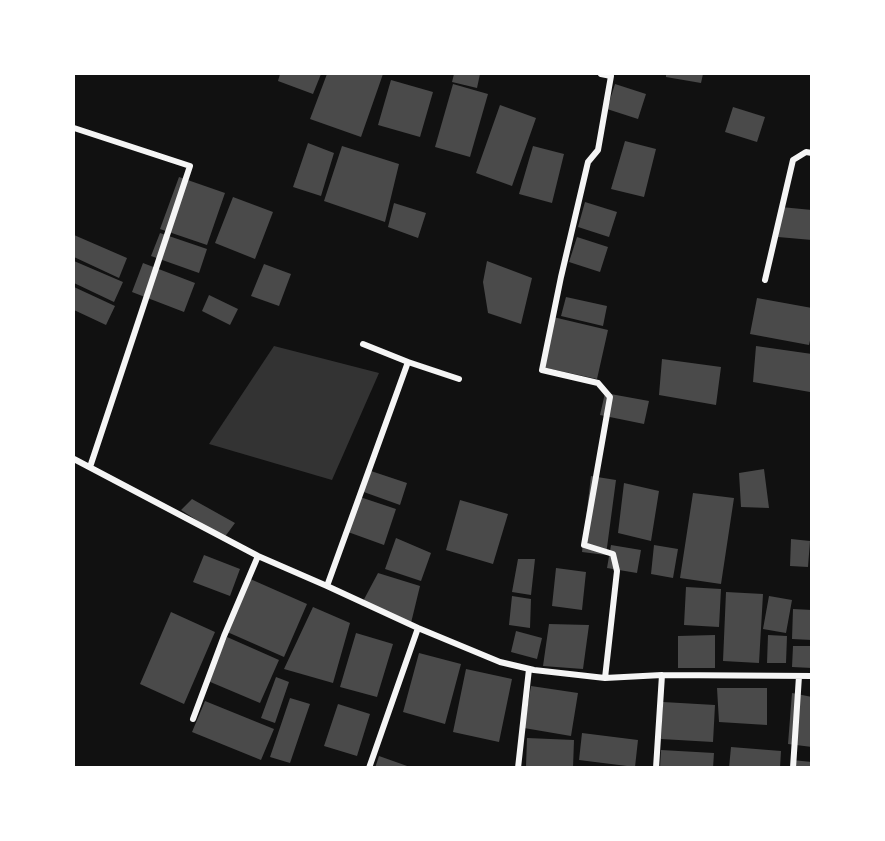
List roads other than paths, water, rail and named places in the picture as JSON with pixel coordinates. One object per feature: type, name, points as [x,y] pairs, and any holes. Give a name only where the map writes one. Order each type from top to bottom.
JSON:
[{"type":"street","points":[[601,74],[611,76],[598,150],[588,162],[542,370],[598,383],[610,398],[584,545],[613,554],[617,571],[605,678]]},
{"type":"street","points":[[74,128],[190,166],[90,467]]},
{"type":"street","points":[[765,280],[793,160],[806,152],[812,153]]},
{"type":"street","points":[[363,344],[459,379]]},
{"type":"street","points":[[327,586],[408,362]]},
{"type":"street","points":[[74,459],[258,556],[500,662],[529,669],[605,678],[662,675],[812,676]]},
{"type":"street","points":[[193,719],[224,636],[258,556]]},
{"type":"street","points":[[369,768],[418,628]]},
{"type":"street","points":[[518,768],[529,669]]},
{"type":"street","points":[[656,768],[662,675]]},
{"type":"street","points":[[793,768],[799,676]]}]
